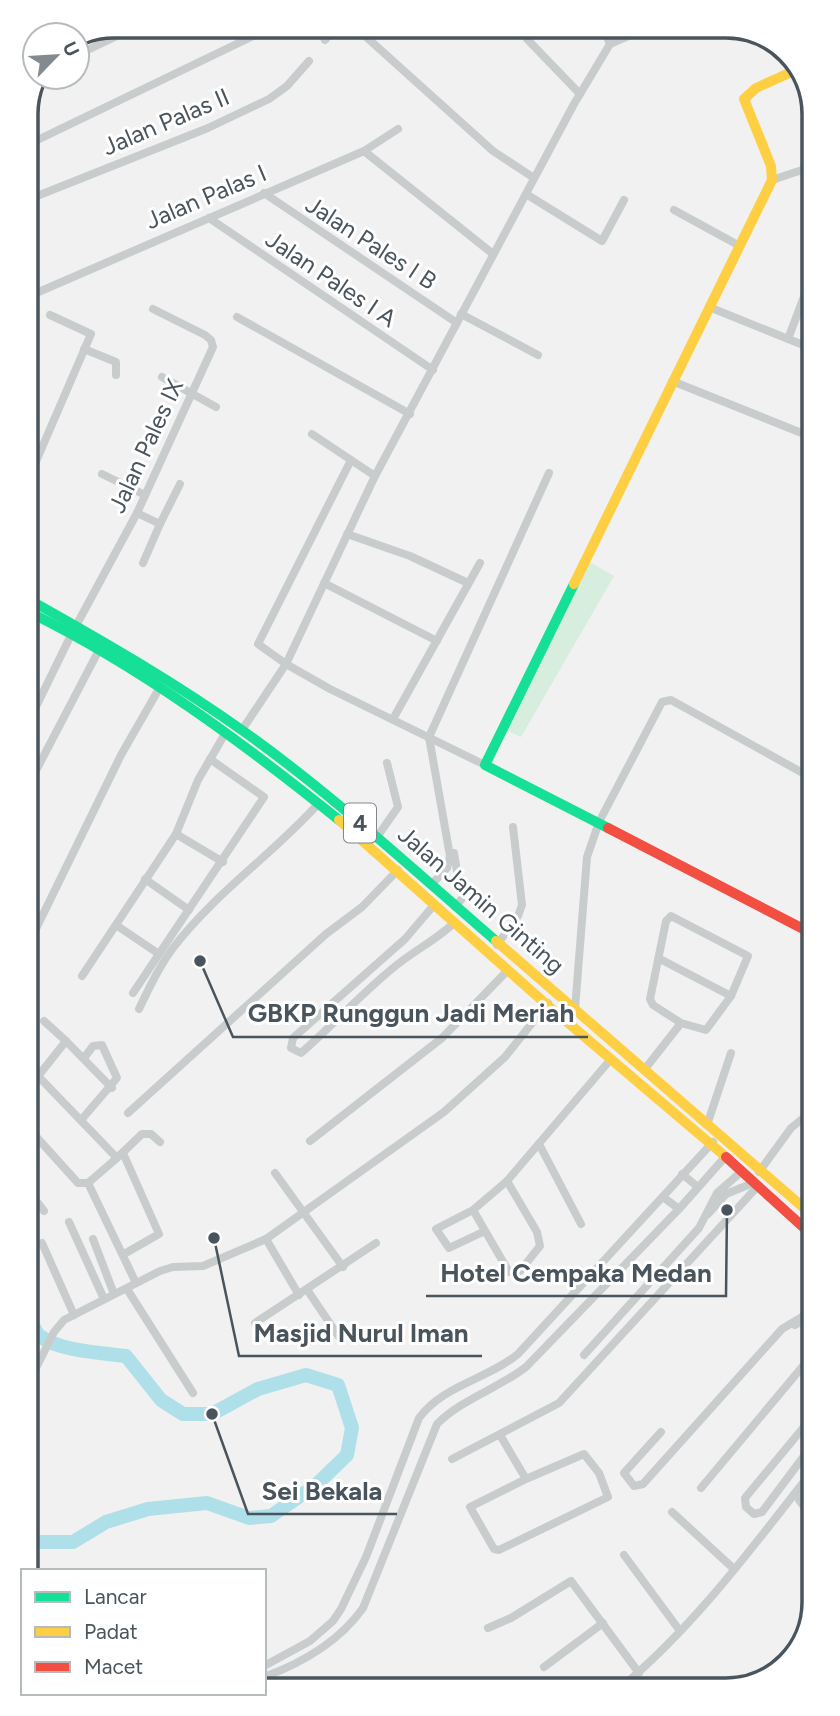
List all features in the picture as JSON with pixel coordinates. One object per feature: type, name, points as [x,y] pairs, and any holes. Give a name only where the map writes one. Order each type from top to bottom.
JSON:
[{"type":"main road","points":[[789,73],[756,88],[744,99],[771,166],[772,180],[485,765],[802,928]]},
{"type":"main road","name":"Jalan Jamin Ginting","points":[[39,605],[74,628],[142,663],[377,836],[497,945],[645,1069],[707,1125],[714,1139]]},
{"type":"main road","name":"Jalan Jamin Ginting","points":[[39,619],[74,628],[99,650],[226,732],[243,735],[318,804],[398,870],[454,923],[611,1059],[802,1206]]},
{"type":"main road","name":"Jalan Jamin Ginting","points":[[729,1152],[741,1172],[802,1226]]},
{"type":"street","points":[[91,48],[112,38]]},
{"type":"street","points":[[39,139],[249,38]]},
{"type":"street","points":[[368,38],[493,151],[534,178]]},
{"type":"street","points":[[527,39],[580,94]]},
{"type":"street","points":[[608,39],[610,44]]},
{"type":"street","points":[[243,735],[286,664],[375,476],[534,178],[610,44],[622,39]]},
{"type":"street","name":"Jalan Palas II","points":[[39,195],[208,128],[269,99],[288,86],[309,61]]},
{"type":"street","name":"Jalan Palas I","points":[[39,292],[364,150],[398,129]]},
{"type":"street","points":[[364,150],[493,254]]},
{"type":"street","points":[[772,180],[802,170]]},
{"type":"street","name":"Jalan Pales I B","points":[[264,193],[457,323]]},
{"type":"street","points":[[526,194],[602,241],[624,200]]},
{"type":"street","points":[[674,210],[738,245]]},
{"type":"street","name":"Jalan Pales I A","points":[[209,218],[433,370]]},
{"type":"street","points":[[788,339],[802,302]]},
{"type":"street","points":[[709,307],[802,345]]},
{"type":"street","name":"Jalan Pales IX","points":[[39,702],[74,628],[137,513],[212,347],[211,340],[153,309]]},
{"type":"street","points":[[461,314],[538,355]]},
{"type":"street","points":[[39,455],[91,334],[50,315]]},
{"type":"street","points":[[237,317],[410,414]]},
{"type":"street","points":[[84,349],[116,362],[116,375]]},
{"type":"street","points":[[162,377],[216,407]]},
{"type":"street","points":[[672,380],[802,433]]},
{"type":"street","points":[[312,434],[375,476]]},
{"type":"street","points":[[351,460],[258,641],[260,646],[286,664],[485,765]]},
{"type":"street","points":[[431,885],[447,868],[450,856],[432,738],[550,473]]},
{"type":"street","points":[[103,474],[145,495]]},
{"type":"street","points":[[144,563],[180,484]]},
{"type":"street","points":[[137,513],[160,524]]},
{"type":"street","points":[[347,534],[410,556],[468,583]]},
{"type":"street","points":[[393,719],[480,563]]},
{"type":"street","points":[[324,583],[437,641]]},
{"type":"street","points":[[39,766],[99,650]]},
{"type":"street","points":[[38,924],[121,755],[160,687]]},
{"type":"street","points":[[575,1010],[587,856],[599,822],[662,702],[666,700],[802,773]]},
{"type":"street","points":[[82,976],[176,834],[210,759],[226,732]]},
{"type":"street","points":[[432,738],[458,875],[469,890],[455,907]]},
{"type":"street","points":[[133,993],[264,797],[210,759]]},
{"type":"street","points":[[377,836],[398,807],[387,763]]},
{"type":"street","points":[[139,1009],[163,963],[189,929],[291,834],[318,804]]},
{"type":"street","points":[[497,945],[518,916],[522,905],[513,827]]},
{"type":"street","points":[[176,834],[223,862]]},
{"type":"street","points":[[128,1113],[326,934],[362,907],[398,870]]},
{"type":"street","points":[[145,879],[189,910]]},
{"type":"street","points":[[434,905],[405,939],[293,1038],[291,1048],[299,1054],[386,974],[415,950],[429,945],[454,923]]},
{"type":"street","points":[[671,916],[746,953],[748,961],[731,996],[705,1030],[681,1023],[650,1001],[660,959],[666,921],[671,916]]},
{"type":"street","points":[[116,925],[159,954]]},
{"type":"street","points":[[405,939],[415,950]]},
{"type":"street","points":[[660,959],[731,996]]},
{"type":"street","points":[[378,964],[386,974]]},
{"type":"street","points":[[310,1141],[442,1038],[508,970]]},
{"type":"street","points":[[357,983],[366,992]]},
{"type":"street","points":[[38,1363],[54,1332],[74,1315],[173,1267],[203,1266],[267,1240],[444,1112],[505,1057],[555,994]]},
{"type":"street","points":[[334,1002],[344,1013]]},
{"type":"street","points":[[314,1020],[325,1032]]},
{"type":"street","points":[[44,1021],[84,1058],[111,1088]]},
{"type":"street","points":[[645,1069],[681,1023]]},
{"type":"street","points":[[38,1074],[66,1041]]},
{"type":"street","points":[[82,1119],[111,1088],[116,1075],[102,1045],[93,1046],[84,1058]]},
{"type":"street","points":[[707,1125],[731,1053]]},
{"type":"street","points":[[426,1232],[473,1210],[507,1181],[611,1059]]},
{"type":"street","points":[[38,1077],[120,1155],[159,1234],[124,1254]]},
{"type":"street","points":[[759,1172],[791,1128],[802,1119]]},
{"type":"street","points":[[38,1139],[78,1183],[88,1183],[142,1134],[151,1134],[160,1142]]},
{"type":"street","points":[[266,1665],[310,1641],[333,1621],[341,1609],[366,1557],[419,1418],[425,1409],[439,1398],[482,1378],[518,1354],[714,1139]]},
{"type":"street","points":[[539,1144],[581,1224]]},
{"type":"street","points":[[266,1676],[317,1652],[363,1608],[437,1424],[453,1411],[508,1381],[526,1367],[679,1209],[729,1152]]},
{"type":"street","points":[[708,1214],[717,1193],[741,1172]]},
{"type":"street","points":[[275,1173],[343,1267]]},
{"type":"street","points":[[682,1174],[698,1187]]},
{"type":"street","points":[[473,1210],[506,1269],[513,1273],[520,1271],[540,1246],[537,1233],[507,1181]]},
{"type":"street","points":[[88,1183],[136,1283]]},
{"type":"street","points":[[584,1355],[686,1243],[726,1194],[755,1185]]},
{"type":"street","points":[[452,1459],[559,1403],[568,1395],[755,1185]]},
{"type":"street","points":[[663,1197],[679,1209]]},
{"type":"street","points":[[38,1204],[44,1211]]},
{"type":"street","points":[[69,1222],[104,1299]]},
{"type":"street","points":[[436,1229],[449,1248],[485,1231]]},
{"type":"street","points":[[93,1239],[114,1294]]},
{"type":"street","points":[[267,1240],[299,1295]]},
{"type":"street","points":[[43,1243],[74,1315]]},
{"type":"street","points":[[255,1323],[308,1291],[376,1243]]},
{"type":"street","points":[[127,1289],[193,1393]]},
{"type":"street","points":[[308,1291],[339,1337]]},
{"type":"street","points":[[661,1432],[624,1473],[634,1486],[643,1484],[782,1329],[802,1317]]},
{"type":"street","points":[[782,1329],[802,1323]]},
{"type":"street","points":[[701,1488],[802,1367]]},
{"type":"street","points":[[802,1429],[744,1501],[754,1514],[762,1512],[802,1458]]},
{"type":"street","points":[[500,1435],[526,1479]]},
{"type":"street","points":[[790,1444],[802,1453]]},
{"type":"street","points":[[584,1454],[599,1473],[608,1497],[499,1550],[494,1549],[470,1507],[526,1479],[584,1454]]},
{"type":"street","points":[[633,1678],[680,1631],[734,1569],[802,1484]]},
{"type":"street","points":[[672,1513],[734,1569]]},
{"type":"street","points":[[624,1555],[680,1631]]},
{"type":"street","points":[[488,1628],[521,1612],[569,1580],[639,1673]]},
{"type":"street","points":[[544,1667],[603,1623]]},
{"type":"green space","points":[[586,560],[614,576],[521,737],[506,730]]},
{"type":"waterway","points":[[38,1334],[58,1345],[126,1356],[161,1400],[183,1414],[212,1414],[258,1389],[306,1375],[338,1385],[352,1428],[347,1455],[316,1485],[271,1516],[249,1518],[207,1503],[148,1509],[106,1522],[73,1542],[38,1542]]},
{"type":"traffic: fast","points":[[574,584],[485,765],[608,828]]},
{"type":"traffic: fast","points":[[39,605],[193,697],[279,757],[496,941]]},
{"type":"traffic: fast","points":[[39,617],[111,657],[190,707],[339,820]]},
{"type":"traffic: slow","points":[[574,584],[772,180],[771,166],[744,99],[756,88],[789,73]]},
{"type":"traffic: slow","points":[[339,820],[546,1004],[726,1157]]},
{"type":"traffic: slow","points":[[496,941],[802,1206]]},
{"type":"traffic: jam","points":[[608,828],[802,928]]},
{"type":"traffic: jam","points":[[726,1157],[802,1226]]},
{"type":"place","name":"GBKP Runggun Jadi Meriah","points":[[200,961]]},
{"type":"place","name":"Hotel Cempaka Medan","points":[[727,1210]]},
{"type":"place","name":"Masjid Nurul Iman","points":[[214,1238]]},
{"type":"place","name":"Sei Bekala","points":[[212,1414]]}]
